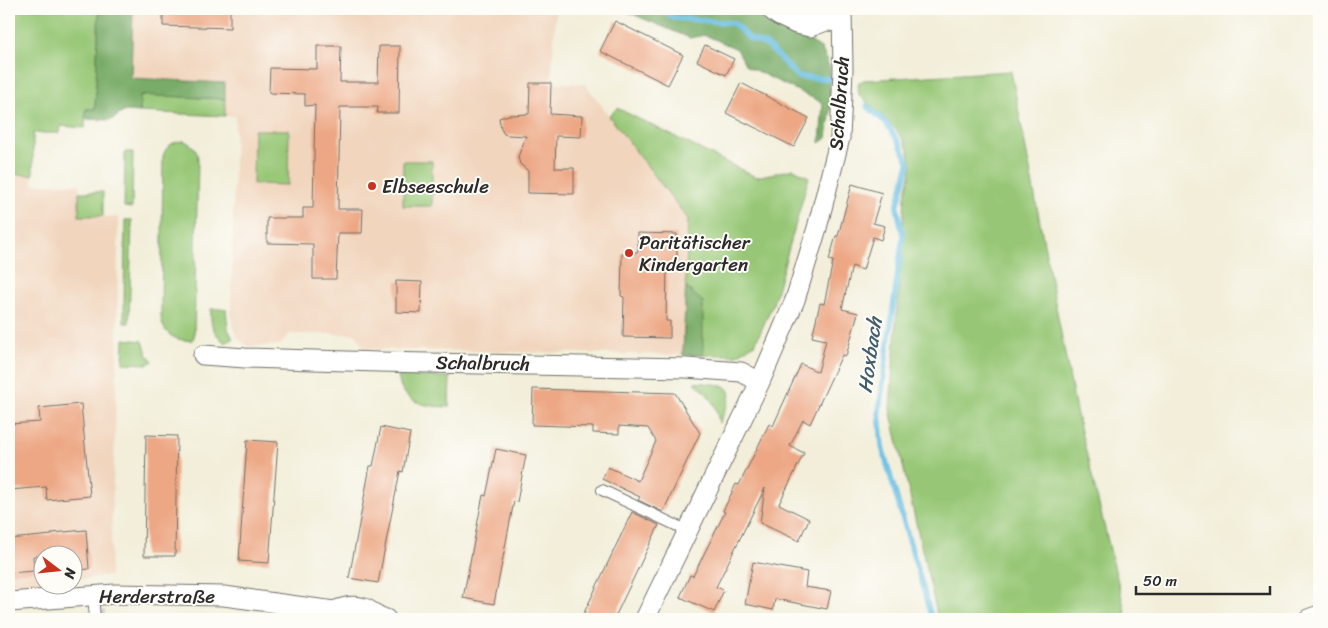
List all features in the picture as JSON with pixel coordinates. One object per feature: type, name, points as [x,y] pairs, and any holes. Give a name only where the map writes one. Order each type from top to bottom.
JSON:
[{"type":"street","points":[[770,9],[779,16],[796,24],[810,27],[837,17]]},
{"type":"street","points":[[807,9],[837,17]]},
{"type":"street","name":"Schalbruch","points":[[645,619],[760,382],[795,300],[817,228],[840,138],[843,70],[837,17]]},
{"type":"street","name":"Schalbruch","points":[[204,355],[245,358],[686,368],[741,372],[760,382]]},
{"type":"street","name":"Herderstraße","points":[[9,602],[115,594],[224,596],[332,614],[347,606],[356,607],[366,609],[380,619]]},
{"type":"street","points":[[1308,619],[1319,615]]},
{"type":"lane","points":[[602,490],[688,531]]},
{"type":"lane","points":[[93,596],[95,619]]},
{"type":"shaded area","name":"Elbseeschule","points":[[133,9],[556,9],[551,83],[585,84],[688,219],[683,355],[364,349],[356,334],[290,334],[280,345],[248,346],[240,341],[235,333],[231,311],[235,116],[225,116],[225,83],[131,78]]},
{"type":"shaded area","points":[[9,174],[33,175],[33,184],[80,184],[79,216],[118,217],[117,369],[110,576],[82,579],[82,546],[32,546],[32,583],[9,585]]},
{"type":"shaded area","points":[[105,610],[105,619],[9,619],[9,618]]},
{"type":"green space","points":[[9,9],[99,9],[95,109],[86,109],[85,128],[61,126],[60,133],[33,133],[33,175],[9,174]]},
{"type":"green space","points":[[99,9],[133,9],[131,78],[225,83],[225,99],[140,95],[140,112],[125,111],[111,120],[85,119],[86,109],[95,109]]},
{"type":"green space","points":[[620,9],[741,9],[810,41],[821,48],[830,69],[831,108],[827,138],[820,143],[823,103],[746,66],[737,49],[705,35],[690,38]]},
{"type":"green space","points":[[1011,71],[1076,411],[1127,619],[938,619],[890,409],[905,197],[911,162],[909,152],[899,133],[859,95],[858,83],[864,80]]},
{"type":"green space","points":[[140,95],[225,99],[225,116],[140,112]]},
{"type":"green space","points":[[617,108],[756,177],[794,169],[809,177],[773,304],[755,344],[737,355],[683,355],[688,219],[609,116]]},
{"type":"green space","points":[[254,130],[289,130],[288,185],[253,184]]},
{"type":"green space","points":[[184,141],[194,148],[198,159],[194,337],[192,340],[181,340],[171,336],[164,328],[161,316],[163,156],[170,145]]},
{"type":"green space","points":[[125,152],[133,152],[132,208],[124,207]]},
{"type":"green space","points":[[403,161],[432,161],[432,206],[403,206]]},
{"type":"green space","points":[[79,192],[103,192],[103,216],[79,216]]},
{"type":"green space","points":[[125,220],[132,220],[129,323],[124,323]]},
{"type":"green space","points":[[686,287],[703,302],[703,355],[683,355]]},
{"type":"green space","points":[[211,309],[226,309],[228,329],[233,339],[225,343],[218,335],[213,328]]},
{"type":"green space","points":[[124,339],[143,341],[147,354],[153,361],[148,364],[123,363]]},
{"type":"green space","points":[[398,376],[450,377],[449,407],[431,406],[416,402],[404,393]]},
{"type":"green space","points":[[694,382],[717,384],[728,390],[730,395],[729,401],[719,423],[711,399]]},
{"type":"building","points":[[163,9],[230,9],[230,28],[163,26]]},
{"type":"building","points":[[615,21],[683,55],[668,85],[600,51]]},
{"type":"building","points":[[705,45],[734,59],[726,75],[697,61]]},
{"type":"building","points":[[317,46],[341,46],[340,82],[378,82],[379,46],[400,46],[399,113],[377,113],[378,107],[340,107],[338,209],[363,209],[362,233],[338,233],[336,279],[313,279],[313,244],[267,243],[267,218],[303,218],[303,208],[313,208],[315,105],[305,106],[305,94],[269,93],[270,68],[317,69]]},
{"type":"building","points":[[530,83],[551,83],[550,114],[582,116],[581,137],[556,136],[555,168],[574,168],[574,194],[528,193],[528,171],[520,164],[518,157],[526,136],[504,134],[501,129],[499,118],[509,115],[529,114]]},
{"type":"building","points":[[741,83],[809,118],[794,147],[726,113]]},
{"type":"building","points":[[852,184],[882,193],[873,223],[885,226],[881,240],[873,237],[863,270],[852,266],[842,309],[858,313],[846,356],[842,355],[810,424],[803,420],[790,446],[804,453],[779,504],[809,519],[799,541],[760,523],[765,488],[716,587],[724,590],[714,612],[680,597],[690,575],[693,576],[725,512],[723,511],[736,484],[739,485],[769,424],[773,426],[801,364],[818,372],[826,340],[812,337],[820,303],[824,304],[833,261],[829,260],[836,236],[838,236]]},
{"type":"building","points":[[638,233],[677,234],[677,265],[667,265],[666,321],[670,321],[670,338],[623,337],[624,297],[621,296],[622,254],[635,254],[635,252],[638,252]]},
{"type":"building","points":[[396,281],[422,282],[421,313],[396,312]]},
{"type":"building","points":[[533,389],[675,393],[700,433],[663,512],[638,500],[640,497],[602,479],[608,467],[638,481],[656,441],[648,428],[619,426],[619,434],[593,433],[593,427],[532,425]]},
{"type":"building","points":[[81,404],[90,496],[47,500],[46,487],[9,490],[9,424],[40,422],[39,408]]},
{"type":"building","points":[[381,427],[410,433],[403,472],[400,471],[378,583],[349,578],[370,466],[373,466]]},
{"type":"building","points":[[146,435],[177,436],[175,556],[144,556]]},
{"type":"building","points":[[247,440],[278,442],[269,563],[239,561]]},
{"type":"building","points":[[496,449],[526,455],[517,502],[514,501],[494,604],[463,598],[483,495],[486,496]]},
{"type":"building","points":[[632,512],[659,525],[614,619],[592,619],[583,615]]},
{"type":"building","points":[[86,530],[89,569],[82,570],[82,546],[32,546],[32,571],[9,573],[9,539],[52,535],[52,533]]},
{"type":"building","points":[[753,562],[807,572],[805,587],[831,591],[827,609],[775,599],[773,610],[745,604]]},
{"type":"waterway","name":"Hoxbach","points":[[659,9],[674,18],[733,23],[750,39],[767,45],[798,77],[832,79]]},
{"type":"waterway","name":"Hoxbach","points":[[867,106],[886,123],[900,144],[909,163],[897,207],[903,235],[879,411],[882,447],[932,619]]},
{"type":"place","name":"Elbseeschule","points":[[372,186]]},
{"type":"place","name":"Paritätischer Kindergarten","points":[[629,253]]}]
